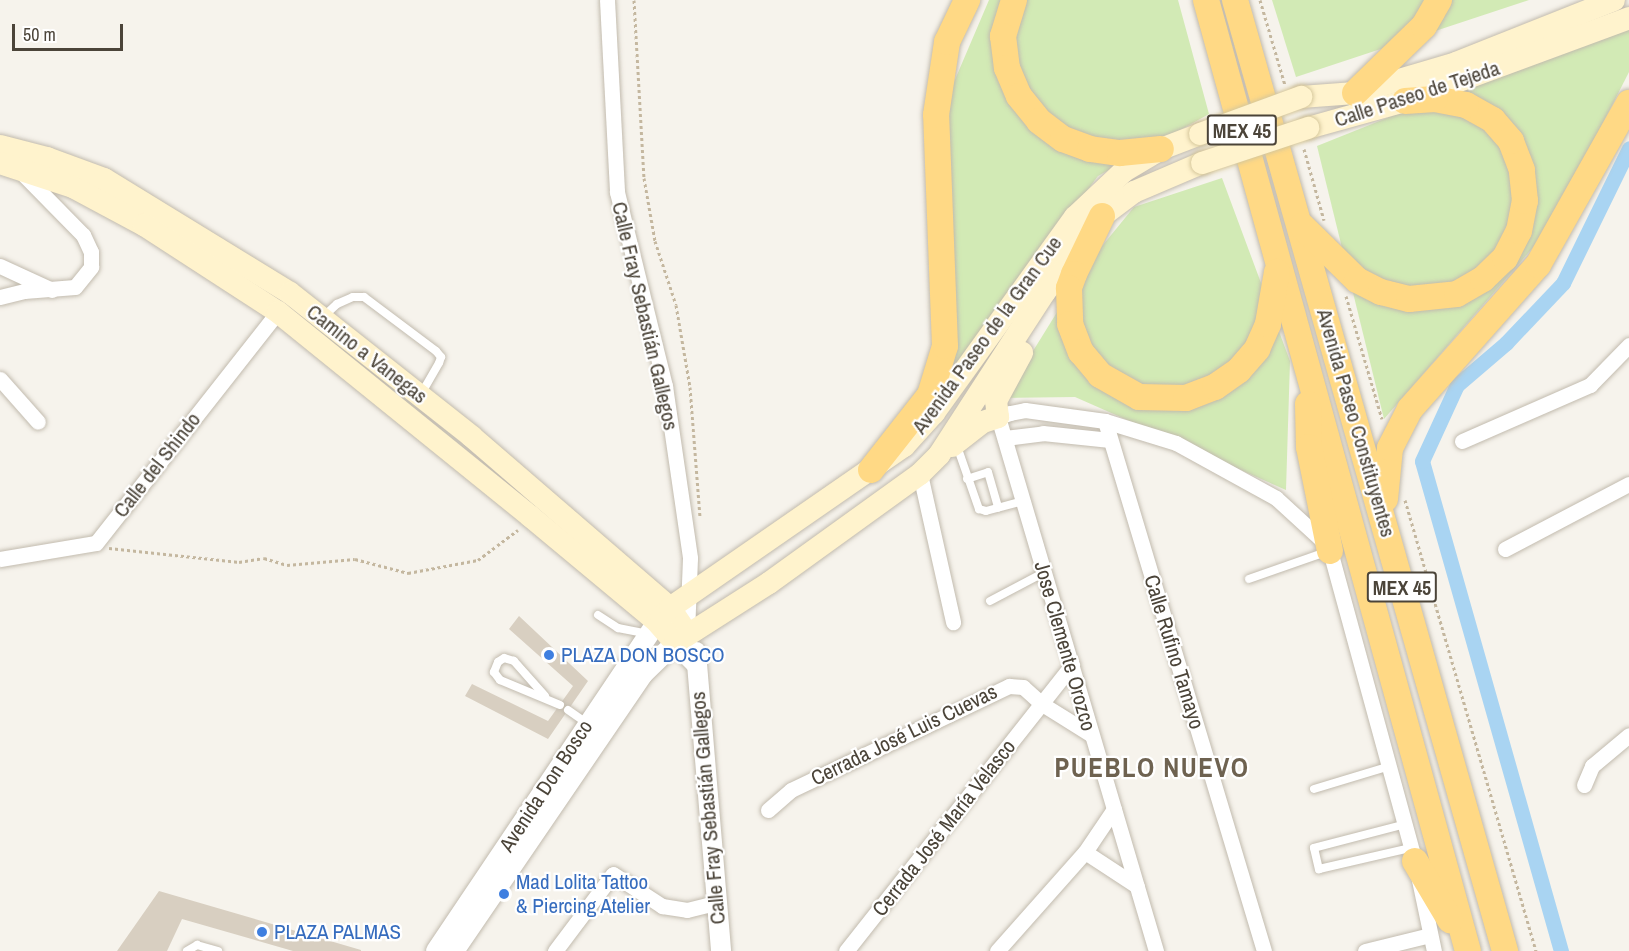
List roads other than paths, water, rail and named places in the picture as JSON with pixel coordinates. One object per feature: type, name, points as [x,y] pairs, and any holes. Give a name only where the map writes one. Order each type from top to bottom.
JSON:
[{"type":"highway","points":[[871,470],[930,395],[945,346],[936,115],[944,53],[955,20],[967,0]]},
{"type":"highway","points":[[1014,0],[1003,36],[1005,60],[1019,96],[1039,121],[1063,138],[1090,149],[1120,153],[1161,149]]},
{"type":"highway","points":[[1192,0],[1210,12]]},
{"type":"highway","name":"Avenida Paseo Constituyentes","points":[[1235,0],[1504,951]]},
{"type":"highway","points":[[1245,33],[1249,0]]},
{"type":"highway","points":[[1355,93],[1424,26],[1439,0]]},
{"type":"highway","name":"Avenida Paseo Constituyentes","points":[[1210,12],[1467,948]]},
{"type":"highway","points":[[1300,224],[1346,272],[1394,296],[1425,299],[1457,294],[1483,279],[1500,264],[1519,231],[1525,201],[1522,170],[1511,141],[1493,120],[1466,105],[1435,99],[1405,101]]},
{"type":"highway","points":[[1384,523],[1390,448],[1410,409],[1538,265],[1629,103]]},
{"type":"highway","points":[[1102,216],[1069,288],[1070,324],[1081,352],[1095,369],[1112,384],[1139,397],[1186,398],[1215,387],[1239,370],[1257,348],[1268,324],[1279,260]]},
{"type":"highway","points":[[1308,368],[1309,447],[1330,551]]},
{"type":"highway","points":[[1412,854],[1467,948]]},
{"type":"main road","name":"Calle Paseo de Tejeda","points":[[1200,134],[1301,97],[1355,93],[1456,63],[1614,0]]},
{"type":"main road","name":"Calle Paseo de Tejeda","points":[[1202,163],[1405,101],[1629,18]]},
{"type":"main road","name":"Avenida Paseo de la Gran Cue","points":[[659,621],[690,594],[736,565],[904,446],[934,413],[1075,217],[1124,171],[1161,149],[1200,134]]},
{"type":"main road","name":"Camino a Vanegas","points":[[0,146],[47,158],[104,179],[281,287],[420,396],[659,621]]},
{"type":"main road","name":"Avenida Paseo de la Gran Cue","points":[[681,638],[745,597],[920,474],[947,449],[1045,292],[1102,216],[1134,192],[1202,163]]},
{"type":"main road","name":"Camino a Vanegas","points":[[8,165],[54,191],[144,225],[278,312],[681,638]]},
{"type":"main road","points":[[947,449],[982,422],[998,417],[996,400],[1032,335],[1045,292]]},
{"type":"main road","points":[[736,565],[726,586],[734,597],[745,597]]},
{"type":"street","name":"Calle Fray Sebastián Gallegos","points":[[607,0],[617,192],[665,386],[690,558],[690,594],[681,638],[697,654],[696,664],[721,951]]},
{"type":"street","points":[[0,297],[75,287],[91,267],[91,252],[83,235],[54,191]]},
{"type":"street","points":[[0,266],[52,290]]},
{"type":"street","name":"Calle del Shindo","points":[[0,559],[96,543],[278,312]]},
{"type":"street","points":[[1462,441],[1590,385],[1629,345]]},
{"type":"street","points":[[0,379],[38,422]]},
{"type":"street","points":[[998,417],[1025,410],[1105,421],[1176,443],[1226,468],[1294,512],[1330,551],[1402,825],[1412,854],[1434,951]]},
{"type":"street","name":"Jose Clemente Orozco","points":[[998,417],[1156,951]]},
{"type":"street","name":"Calle Rufino Tamayo","points":[[1105,421],[1264,951]]},
{"type":"street","points":[[1005,438],[1043,433],[1110,440]]},
{"type":"street","points":[[920,474],[953,622]]},
{"type":"street","points":[[1505,549],[1629,484]]},
{"type":"street","name":"Avenida Don Bosco","points":[[454,951],[659,621]]},
{"type":"street","name":"Avenida Don Bosco","points":[[436,951],[594,728],[681,638]]},
{"type":"street","name":"Cerrada José María Velasco","points":[[846,951],[1072,665]]},
{"type":"street","name":"Cerrada José Luis Cuevas","points":[[768,810],[791,790],[1001,688],[1023,687],[1042,704]]},
{"type":"street","points":[[1042,704],[1090,734]]},
{"type":"street","points":[[1584,785],[1592,766],[1629,735]]},
{"type":"street","points":[[997,951],[1085,852],[1114,809]]},
{"type":"street","points":[[1085,852],[1137,886]]},
{"type":"street","points":[[555,951],[613,874],[662,906],[687,910],[716,903]]},
{"type":"street","points":[[1365,951],[1430,935]]},
{"type":"lane","points":[[322,318],[337,304],[360,296],[436,351],[441,357],[439,363],[420,396]]},
{"type":"lane","points":[[947,449],[967,479],[979,509],[998,508],[1023,501]]},
{"type":"lane","points":[[967,479],[988,472],[998,508]]},
{"type":"lane","points":[[1249,579],[1330,551]]},
{"type":"lane","points":[[990,601],[1043,573]]},
{"type":"lane","points":[[598,615],[618,628],[659,621]]},
{"type":"lane","points":[[545,696],[514,661],[498,662],[495,672],[500,680],[545,696],[560,705]]},
{"type":"lane","points":[[568,710],[594,728]]},
{"type":"lane","points":[[1314,789],[1387,767]]},
{"type":"lane","points":[[1402,825],[1314,848],[1319,869],[1412,854]]},
{"type":"lane","points":[[187,951],[197,945],[218,951]]},
{"type":"waterway","points":[[1561,951],[1422,461],[1457,385],[1506,343],[1563,283],[1629,148]]},
{"type":"place","name":"PLAZA DON BOSCO","points":[[549,655]]},
{"type":"place","name":"Mad Lolita Tattoo & Piercing Atelier","points":[[504,894]]},
{"type":"place","name":"PLAZA PALMAS","points":[[262,932]]},
{"type":"district","name":"PUEBLO NUEVO","points":[[1152,768]]}]
